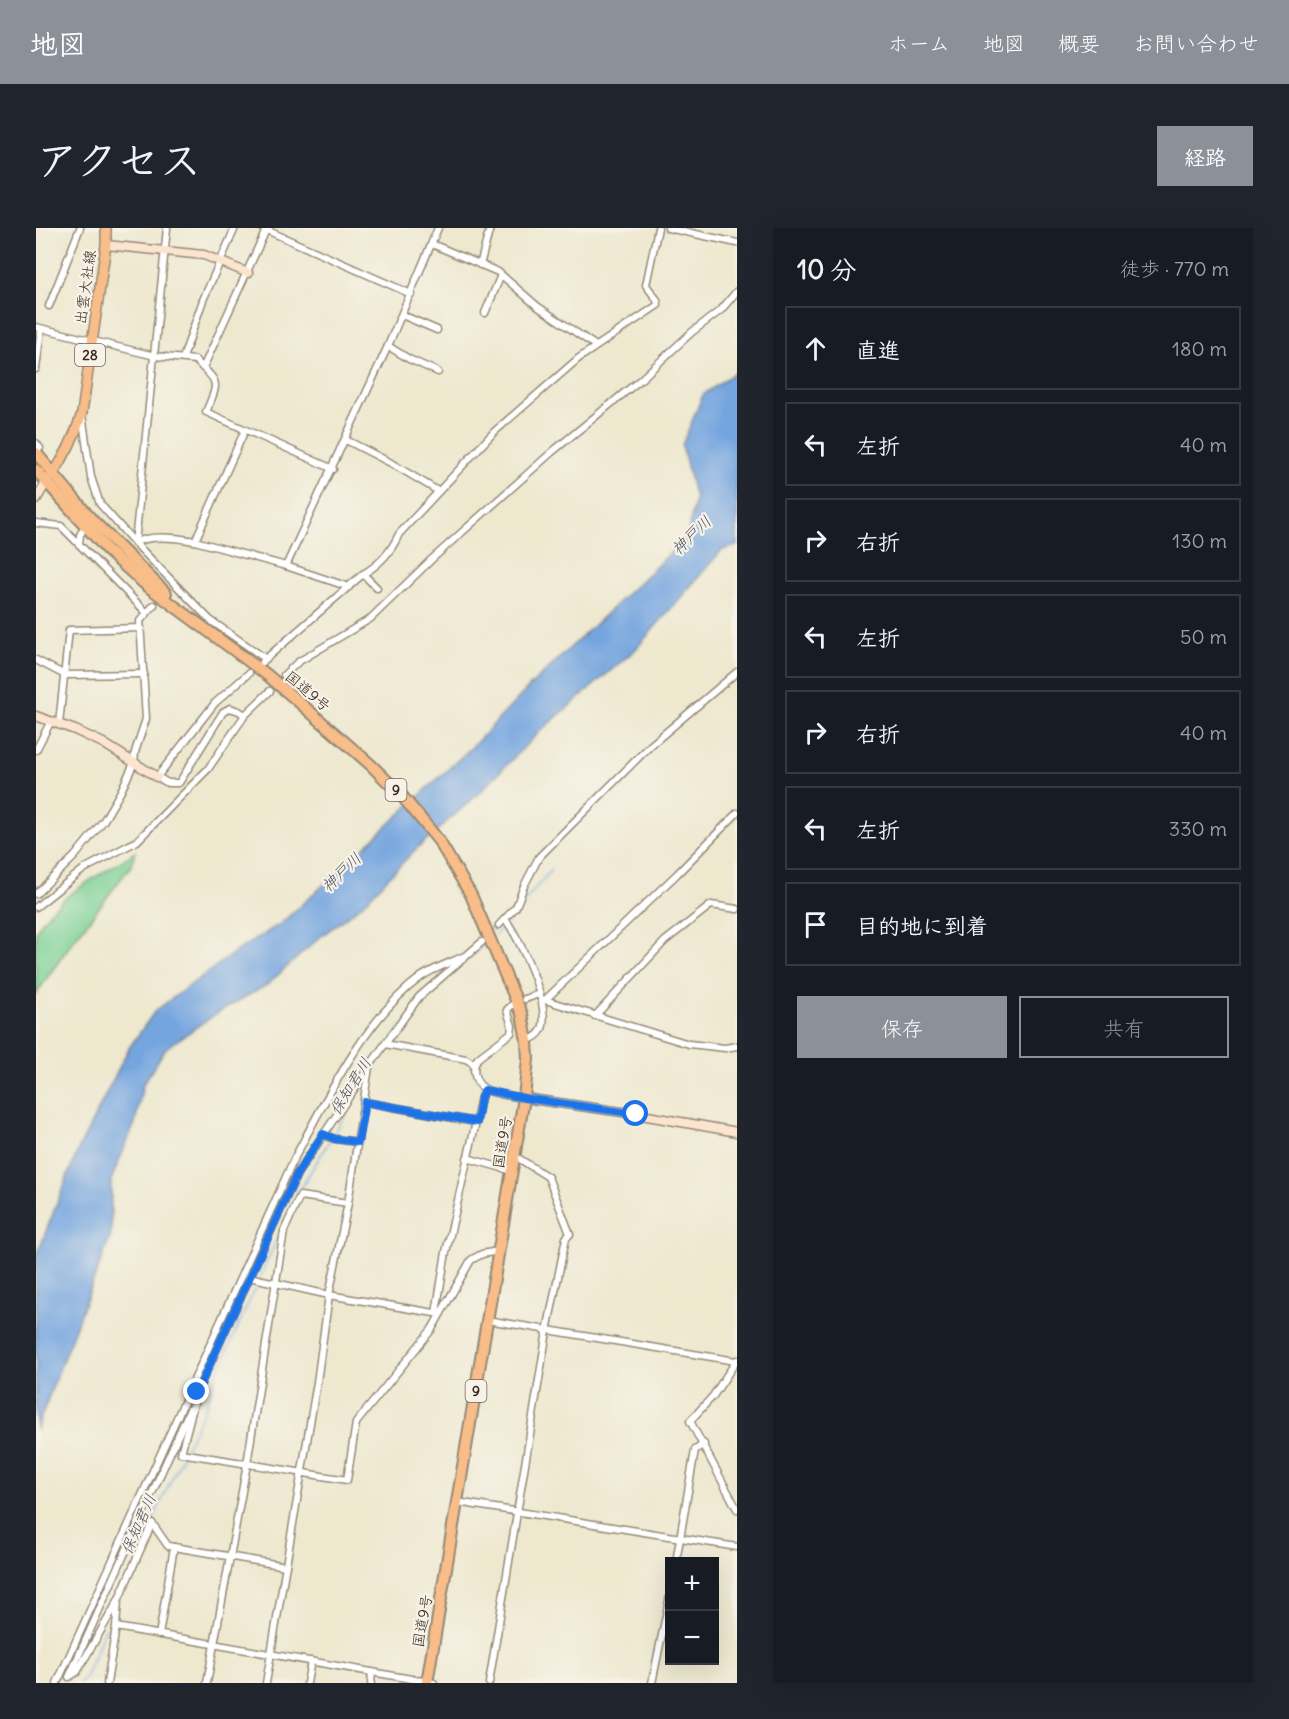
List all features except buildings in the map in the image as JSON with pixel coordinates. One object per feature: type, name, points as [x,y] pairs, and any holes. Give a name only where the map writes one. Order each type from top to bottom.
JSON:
[{"type":"highway","name":"国道9号","points":[[37,448],[49,479],[85,526],[108,551],[146,585],[266,674],[371,765],[402,795],[439,841],[471,895],[522,1014],[528,1059],[524,1098],[429,1683]]},
{"type":"highway","name":"国道9号","points":[[36,470],[49,479],[193,621]]},
{"type":"main road","name":"出雲大社線","points":[[49,479],[62,462],[75,435],[82,412],[106,245],[106,228]]},
{"type":"street","points":[[49,306],[80,228]]},
{"type":"street","points":[[135,543],[167,228]]},
{"type":"street","points":[[183,358],[220,260],[235,228]]},
{"type":"street","points":[[286,566],[333,469],[438,228]]},
{"type":"street","points":[[480,265],[490,228]]},
{"type":"street","points":[[82,412],[91,477],[100,504],[210,620],[264,661],[363,574],[374,568],[394,545],[399,534],[494,432],[597,346],[658,305],[646,285],[658,228]]},
{"type":"street","points":[[668,228],[737,243]]},
{"type":"street","points":[[203,368],[248,273],[264,229],[411,294]]},
{"type":"street","points":[[432,244],[501,275],[537,306],[597,346]]},
{"type":"street","points":[[106,245],[204,255],[248,273]]},
{"type":"street","points":[[485,313],[501,275]]},
{"type":"street","points":[[284,675],[298,662],[370,619],[432,559],[552,452],[640,380],[692,332],[721,310],[737,291]]},
{"type":"street","points":[[402,315],[437,330]]},
{"type":"street","points":[[36,369],[39,328],[155,356],[195,360],[215,380],[217,386],[206,412],[333,469]]},
{"type":"street","points":[[388,346],[409,359],[438,372]]},
{"type":"street","points":[[195,541],[245,430]]},
{"type":"street","points":[[345,440],[391,463],[438,491]]},
{"type":"street","points":[[36,500],[49,479]]},
{"type":"street","points":[[36,523],[61,526],[147,613]]},
{"type":"street","points":[[79,544],[80,535],[85,526]]},
{"type":"street","points":[[135,543],[142,539],[195,541],[286,566],[349,587]]},
{"type":"street","points":[[363,574],[377,588]]},
{"type":"street","points":[[36,894],[75,856],[104,820],[134,763],[135,752],[146,719],[140,621],[154,605]]},
{"type":"street","points":[[36,750],[55,723],[65,675],[69,630],[141,628]]},
{"type":"street","points":[[36,660],[65,675],[144,674]]},
{"type":"street","points":[[499,925],[516,907],[539,857],[651,745],[737,672]]},
{"type":"street","points":[[157,777],[215,703],[249,673]]},
{"type":"street","points":[[36,908],[84,869],[137,841],[208,769],[245,716],[270,691]]},
{"type":"street","points":[[36,716],[103,743],[168,783],[179,783],[223,712],[230,708],[245,716]]},
{"type":"street","points":[[543,1001],[677,874],[737,813]]},
{"type":"street","points":[[595,1016],[660,946],[711,905],[737,909]]},
{"type":"street","points":[[505,919],[526,955],[543,1001],[541,1030],[538,1035],[527,1041]]},
{"type":"street","points":[[68,1680],[297,1174],[419,997],[482,942]]},
{"type":"street","points":[[57,1683],[294,1159],[327,1097],[379,1016],[422,976],[471,953]]},
{"type":"street","points":[[525,999],[539,993]]},
{"type":"street","points":[[543,1001],[689,1044],[725,1048],[737,1046]]},
{"type":"street","points":[[512,1005],[507,1010],[512,1026],[511,1033],[478,1058],[474,1064],[477,1080],[485,1090],[737,1132]]},
{"type":"street","points":[[386,1044],[466,1059],[474,1064]]},
{"type":"street","points":[[266,1683],[302,1473],[329,1295],[348,1203],[369,1067]]},
{"type":"street","points":[[438,1314],[446,1252],[481,1097],[485,1090]]},
{"type":"street","points":[[365,1102],[477,1122]]},
{"type":"street","points":[[323,1134],[335,1139],[358,1142]]},
{"type":"street","points":[[489,1683],[547,1331],[566,1238],[570,1234],[548,1177],[515,1156]]},
{"type":"street","points":[[467,1158],[513,1171]]},
{"type":"street","points":[[207,1683],[247,1464],[284,1231],[300,1196],[348,1203]]},
{"type":"street","points":[[197,1392],[181,1453],[347,1479],[356,1423],[378,1393],[412,1356],[471,1260],[482,1254],[498,1251]]},
{"type":"street","points":[[249,1277],[329,1295],[438,1314]]},
{"type":"street","points":[[487,1320],[737,1360],[714,1396],[690,1421],[736,1505]]},
{"type":"street","points":[[677,1557],[695,1450],[704,1444]]},
{"type":"street","points":[[457,1502],[737,1547]]},
{"type":"street","points":[[68,1680],[77,1672],[118,1601],[152,1523],[168,1546],[286,1566]]},
{"type":"street","points":[[159,1635],[174,1547]]},
{"type":"street","points":[[107,1683],[118,1601]]},
{"type":"street","points":[[652,1683],[666,1611]]},
{"type":"street","points":[[116,1628],[271,1653],[429,1683]]},
{"type":"street","points":[[307,1683],[311,1661]]},
{"type":"street","points":[[371,1683],[372,1672]]},
{"type":"green space","points":[[135,852],[131,866],[70,945],[36,994],[36,932],[43,920],[66,898]]},
{"type":"water","name":"神戸川","points":[[737,371],[737,546],[722,550],[635,650],[538,733],[479,793],[413,852],[363,904],[319,938],[267,985],[219,1012],[166,1048],[143,1084],[135,1123],[111,1180],[111,1235],[36,1430],[36,1257],[77,1152],[129,1048],[155,1011],[235,952],[280,924],[328,881],[473,746],[530,686],[687,537],[695,499],[682,445],[703,395]]},
{"type":"waterway","name":"保知君川","points":[[519,908],[551,870]]},
{"type":"waterway","name":"保知君川","points":[[509,920],[515,912]]},
{"type":"waterway","name":"保知君川","points":[[495,935],[506,923]]},
{"type":"waterway","name":"保知君川","points":[[452,972],[487,943]]},
{"type":"waterway","name":"保知君川","points":[[391,1042],[402,1026]]},
{"type":"waterway","name":"保知君川","points":[[371,1072],[388,1046]]},
{"type":"waterway","name":"保知君川","points":[[333,1136],[365,1080]]},
{"type":"waterway","name":"保知君川","points":[[260,1277],[297,1194],[330,1140]]},
{"type":"waterway","name":"保知君川","points":[[185,1450],[258,1282]]},
{"type":"waterway","name":"保知君川","points":[[152,1521],[183,1455]]},
{"type":"waterway","name":"保知君川","points":[[114,1603],[120,1588]]},
{"type":"waterway","name":"保知君川","points":[[79,1683],[85,1678],[106,1627]]},
{"type":"tunnel","points":[[482,942],[499,925]]},
{"type":"route","points":[[197,1392],[297,1174],[323,1134],[335,1139],[358,1142],[365,1102],[477,1122],[481,1097],[485,1090],[636,1114]]}]
